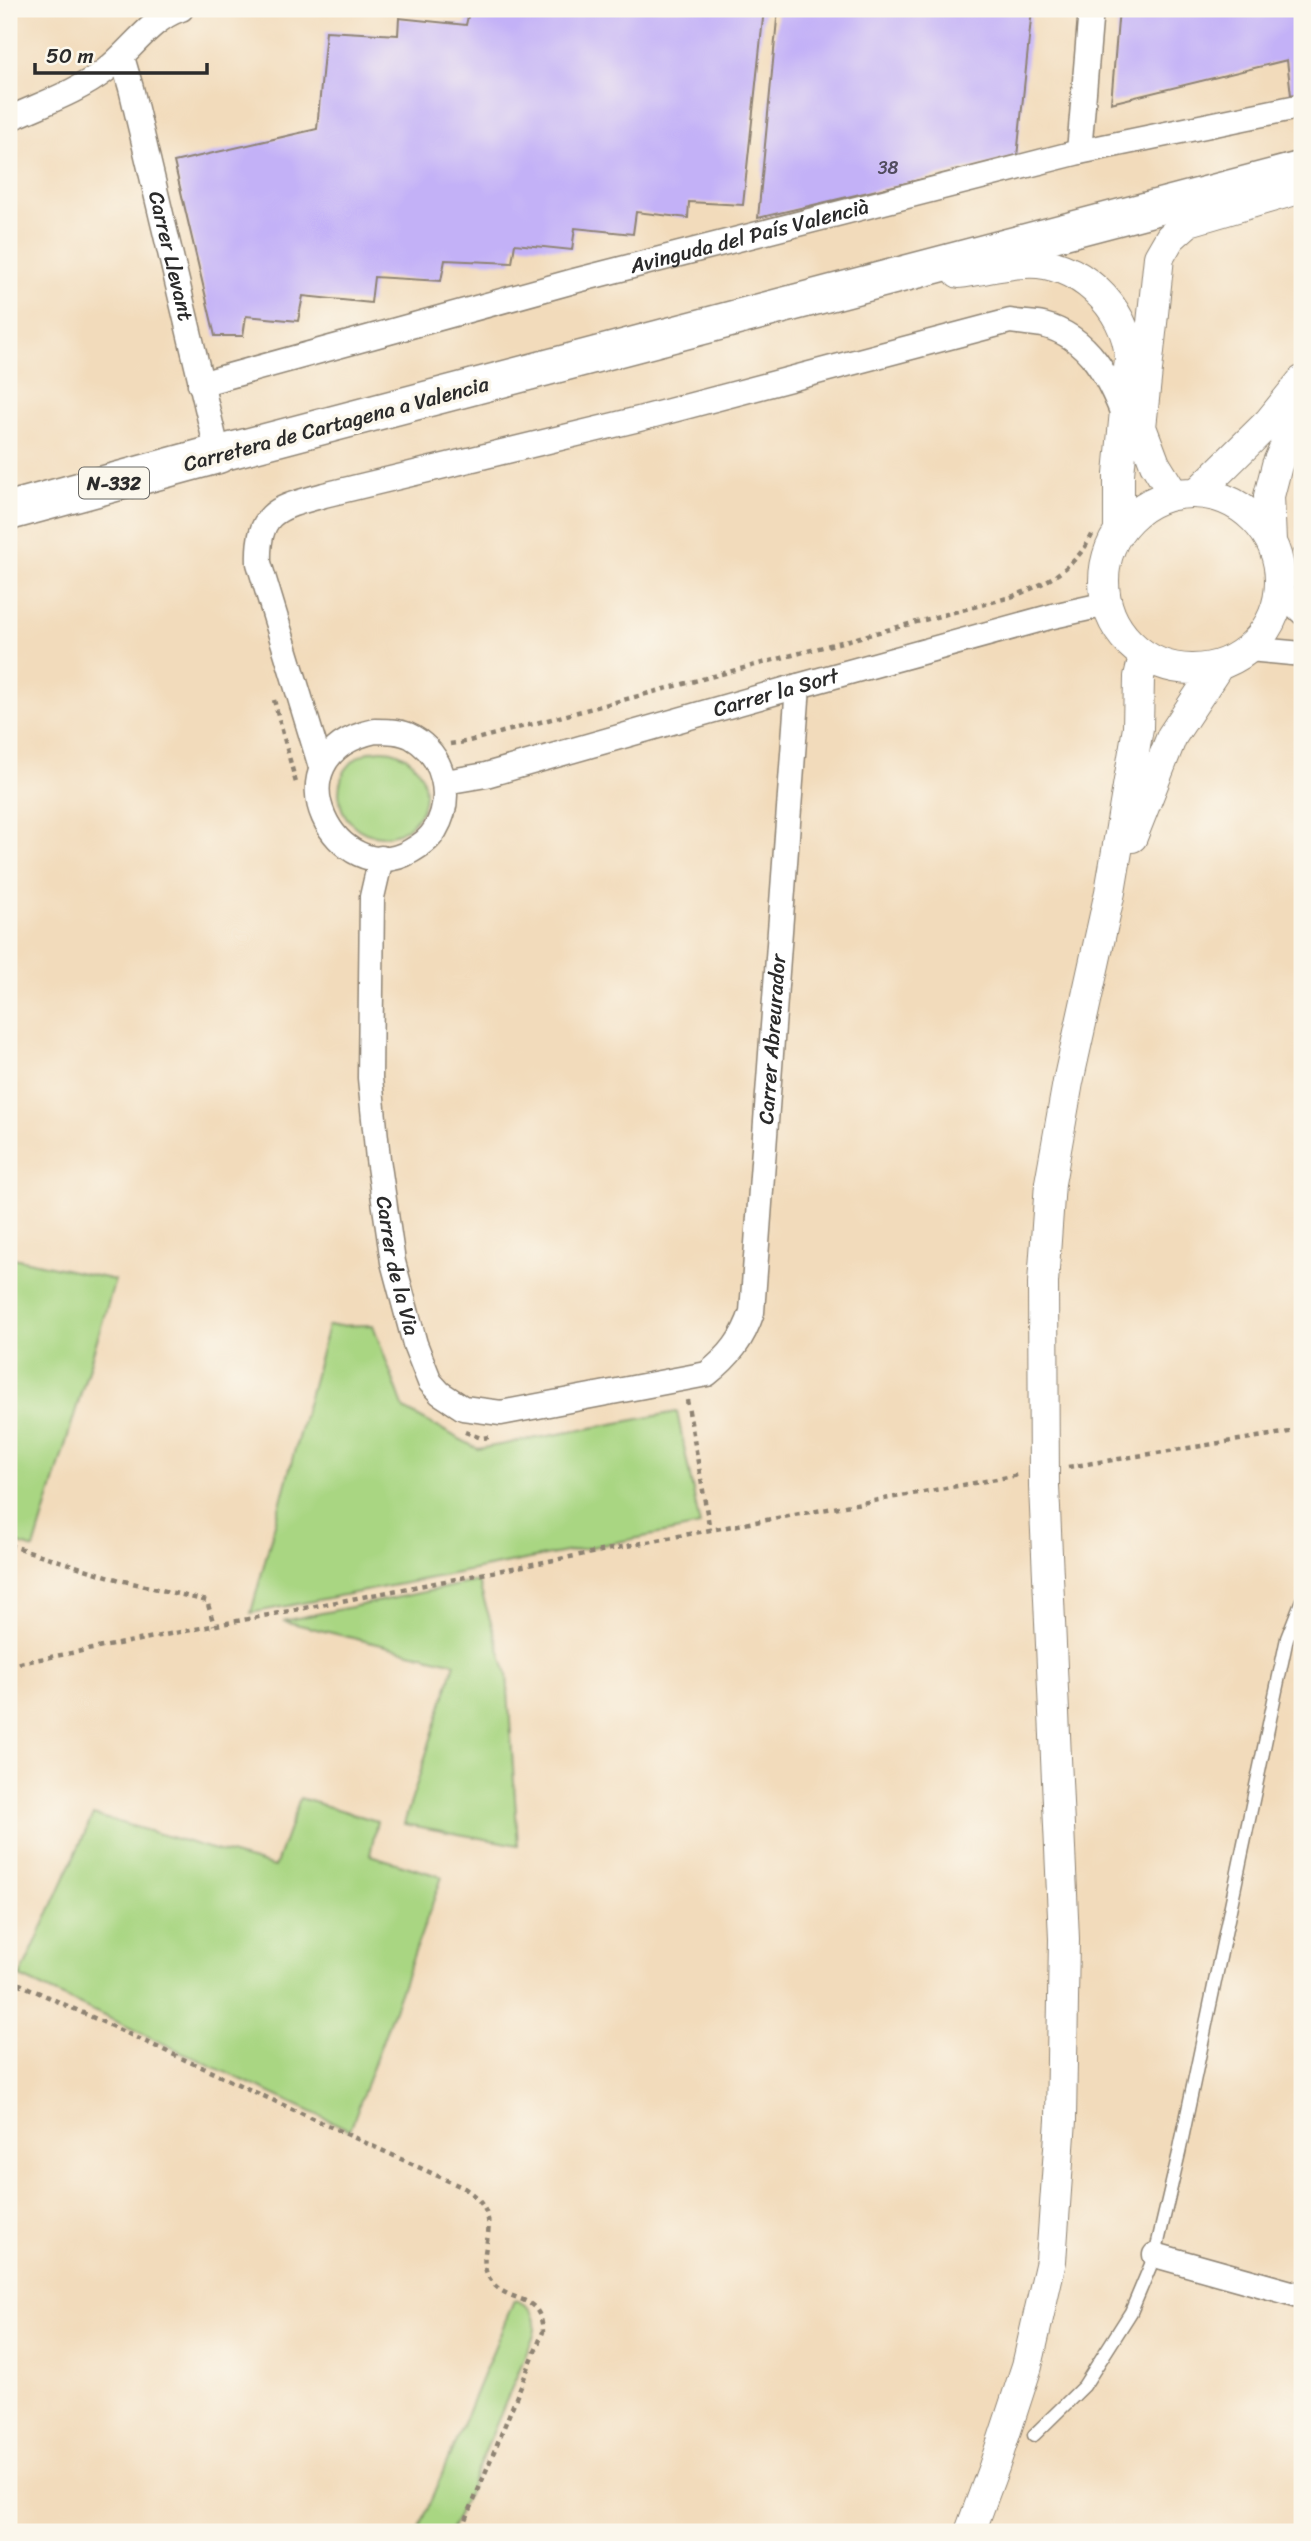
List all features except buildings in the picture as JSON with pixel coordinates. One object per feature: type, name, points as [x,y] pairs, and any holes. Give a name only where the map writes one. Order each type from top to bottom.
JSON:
[{"type":"highway","name":"Carretera de Cartagena a Valencia","points":[[9,511],[219,454]]},
{"type":"main road","points":[[663,337],[1302,169]]},
{"type":"main road","name":"Carretera de Cartagena a Valencia","points":[[219,454],[663,337]]},
{"type":"street","points":[[139,9],[145,33]]},
{"type":"street","points":[[9,118],[94,79],[122,57],[160,20],[181,9]]},
{"type":"street","points":[[1079,152],[1091,9]]},
{"type":"street","name":"Carrer Llevant","points":[[122,57],[219,454]]},
{"type":"street","name":"Avinguda del País Valencià","points":[[200,384],[574,281],[1079,152],[1302,106]]},
{"type":"street","points":[[1281,541],[1241,507],[1220,497],[1185,494],[1155,464],[1141,427],[1159,257],[1170,238],[1189,221],[1302,188]]},
{"type":"street","points":[[663,337],[708,338],[955,274],[1025,263],[1051,265],[1090,285],[1107,299],[1129,344],[1125,420],[1109,527],[1104,586],[1107,604],[1115,624],[1128,642],[1144,656],[1161,664],[1180,669],[1219,666],[1249,649],[1270,623],[1291,582]]},
{"type":"street","points":[[321,767],[259,563],[258,541],[267,521],[279,509],[324,495],[639,419],[1010,321],[1043,326],[1070,336],[1085,348],[1099,363],[1125,420]]},
{"type":"street","points":[[1109,527],[1143,508],[1185,494],[1269,422],[1302,381]]},
{"type":"street","points":[[1302,406],[1277,465],[1269,496],[1281,541],[1279,563],[1291,582],[1302,612]]},
{"type":"street","name":"Carrer la Sort","points":[[446,782],[486,775],[798,686],[1053,616],[1107,604]]},
{"type":"street","points":[[1249,649],[1302,654]]},
{"type":"street","points":[[970,2532],[995,2467],[1027,2366],[1051,2261],[1061,2120],[1064,1939],[1044,1486],[1043,1283],[1050,1183],[1068,1082],[1110,892],[1138,728],[1139,677],[1144,656]]},
{"type":"street","points":[[1110,892],[1172,736],[1219,666]]},
{"type":"street","name":"Carrer Abreurador","points":[[695,1376],[726,1359],[744,1336],[752,1312],[798,686]]},
{"type":"street","points":[[375,731],[398,732],[413,738],[434,756],[446,782],[444,813],[434,833],[425,843],[406,854],[373,858],[347,848],[327,826],[318,780],[321,767],[336,748],[364,733],[375,731]]},
{"type":"street","name":"Carrer de la Via","points":[[382,858],[372,897],[370,1078],[378,1159],[393,1262],[415,1344],[430,1382],[440,1393],[463,1408],[501,1413],[695,1376]]},
{"type":"street","points":[[1155,2255],[1302,2296]]},
{"type":"lane","points":[[1034,2435],[1084,2386],[1131,2312],[1155,2255],[1179,2153],[1287,1638],[1302,1600]]},
{"type":"path","points":[[442,743],[466,742],[1011,597],[1040,587],[1065,570],[1089,541],[1109,527]]},
{"type":"path","points":[[1281,541],[1291,582]]},
{"type":"path","points":[[298,691],[273,698],[299,793]]},
{"type":"path","points":[[695,1376],[710,1530]]},
{"type":"path","points":[[459,1429],[481,1438],[495,1436]]},
{"type":"path","points":[[1063,1467],[1302,1430]]},
{"type":"path","points":[[9,1665],[710,1530],[1022,1474]]},
{"type":"path","points":[[9,1545],[120,1580],[207,1601],[214,1625]]},
{"type":"path","points":[[9,1979],[464,2188],[483,2205],[489,2222],[485,2262],[488,2276],[496,2287],[536,2308],[541,2316],[543,2332],[461,2532]]},
{"type":"green space","points":[[382,750],[398,754],[412,763],[421,777],[425,793],[421,809],[412,823],[398,832],[382,836],[366,832],[352,823],[343,809],[339,793],[343,777],[352,763],[366,754]]},
{"type":"green space","points":[[9,1257],[115,1280],[34,1549],[9,1541]]},
{"type":"green space","points":[[373,1325],[404,1409],[478,1449],[677,1412],[700,1526],[251,1613],[328,1326]]},
{"type":"green space","points":[[478,1581],[507,1674],[518,1845],[404,1824],[455,1663],[283,1621]]},
{"type":"green space","points":[[300,1798],[377,1821],[370,1855],[442,1877],[350,2130],[20,1977],[93,1815],[275,1867]]},
{"type":"green space","points":[[514,2300],[525,2305],[532,2313],[534,2335],[451,2532],[418,2532]]}]
